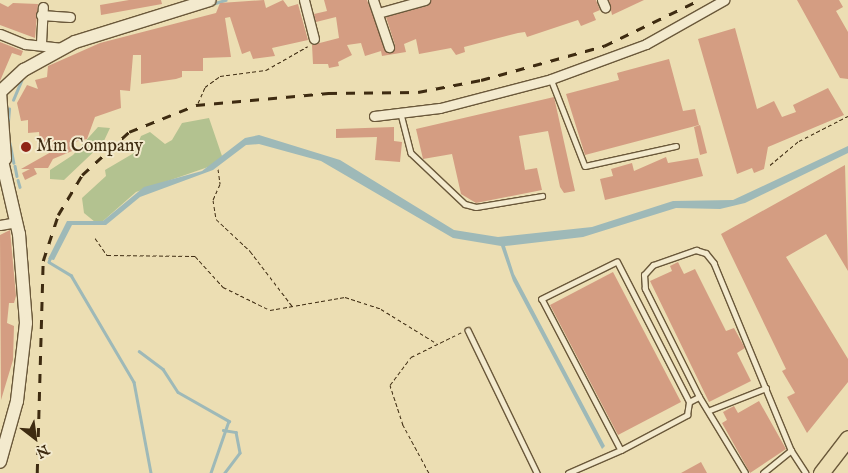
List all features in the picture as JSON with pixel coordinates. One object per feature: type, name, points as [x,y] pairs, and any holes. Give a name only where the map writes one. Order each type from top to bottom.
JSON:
[{"type":"highway","points":[[821,473],[848,438]]},
{"type":"main road","points":[[0,462],[16,401],[26,324],[17,222],[6,168],[0,92],[24,70],[63,48],[184,3],[208,0]]},
{"type":"main road","points":[[0,152],[6,168]]},
{"type":"street","points":[[304,0],[314,38]]},
{"type":"street","points":[[373,0],[389,47]]},
{"type":"street","points":[[378,13],[425,0]]},
{"type":"street","points":[[374,116],[401,114],[551,79],[646,44],[724,0]]},
{"type":"street","points":[[41,43],[42,11],[70,17]]},
{"type":"street","points":[[0,34],[25,44],[41,43],[63,48]]},
{"type":"street","points":[[0,225],[17,222]]},
{"type":"lane","points":[[551,79],[585,166],[676,146]]},
{"type":"lane","points":[[401,114],[411,153],[465,204],[476,207],[542,196]]},
{"type":"lane","points":[[745,473],[710,410],[699,397],[645,289],[644,275],[653,265],[696,250],[706,253],[714,263],[791,450],[806,473]]},
{"type":"lane","points":[[568,473],[621,450],[687,415],[689,402],[617,262],[542,299],[621,450]]},
{"type":"lane","points":[[468,330],[537,473]]},
{"type":"lane","points":[[710,410],[766,388]]},
{"type":"lane","points":[[689,402],[699,397]]},
{"type":"lane","points":[[763,473],[791,450]]},
{"type":"path","points":[[198,103],[205,87],[220,76],[266,70],[287,61],[314,38]]},
{"type":"path","points":[[770,165],[799,141],[848,116]]},
{"type":"path","points":[[218,169],[220,184],[213,200],[216,219],[250,251],[294,307]]},
{"type":"path","points":[[95,238],[107,255],[187,252],[223,287],[256,305],[270,310],[345,297],[381,309],[436,343]]},
{"type":"path","points":[[430,473],[402,425],[390,385],[411,357],[436,343],[468,330]]},
{"type":"green space","points":[[209,118],[222,156],[211,166],[136,192],[103,221],[95,222],[84,213],[82,198],[106,176],[105,170],[134,153],[141,136],[150,132],[165,144],[172,140],[182,123]]},
{"type":"green space","points":[[98,127],[110,128],[103,143],[64,180],[50,179],[50,170],[73,155]]},
{"type":"water","points":[[259,135],[340,160],[454,230],[498,237],[592,227],[673,201],[733,200],[848,146],[848,153],[745,203],[720,209],[676,208],[583,237],[505,246],[514,274],[605,446],[602,449],[513,281],[501,246],[453,238],[321,161],[259,144],[246,145],[213,170],[140,197],[106,225],[72,225],[54,260],[48,259],[67,221],[103,221],[144,187],[202,171],[245,138]]},
{"type":"building","points":[[129,0],[161,0],[162,4],[101,15],[100,5]]},
{"type":"building","points":[[264,0],[266,8],[283,0],[288,7],[298,4],[308,40],[272,48],[275,56],[253,59],[250,51],[242,54],[230,17],[225,18],[231,57],[203,58],[203,71],[182,71],[182,77],[176,79],[141,84],[141,55],[133,55],[130,91],[120,90],[121,108],[95,117],[87,139],[74,142],[77,149],[53,159],[48,168],[34,168],[37,174],[25,180],[22,173],[30,169],[21,169],[51,152],[41,152],[39,132],[28,133],[28,120],[21,121],[17,103],[27,85],[38,89],[35,80],[47,77],[48,66],[100,43],[216,13],[220,3]]},
{"type":"building","points":[[324,0],[367,0],[388,53],[395,45],[386,17],[427,6],[431,0],[596,0],[600,10],[593,13],[596,20],[581,26],[578,20],[527,37],[525,32],[518,33],[464,47],[465,52],[456,55],[451,48],[419,54],[416,39],[404,44],[406,52],[382,56],[381,51],[365,56],[361,43],[347,45],[352,55],[338,62],[339,66],[329,68],[328,64],[313,64],[312,45],[339,38],[336,17],[316,22],[314,14],[327,11]]},
{"type":"building","points":[[609,0],[644,0],[612,15]]},
{"type":"building","points":[[797,0],[839,0],[843,7],[836,11],[848,32],[848,79],[840,78]]},
{"type":"building","points":[[0,3],[8,7],[13,3],[38,4],[35,38],[0,25]]},
{"type":"building","points":[[735,28],[757,109],[774,101],[782,117],[796,112],[793,105],[828,88],[844,115],[768,147],[764,169],[754,173],[752,168],[737,174],[698,39]]},
{"type":"building","points":[[0,42],[23,51],[21,56],[12,53],[0,81]]},
{"type":"building","points":[[669,59],[683,111],[695,109],[699,125],[585,155],[566,94],[619,80],[617,73]]},
{"type":"building","points":[[554,97],[575,191],[564,193],[560,187],[548,131],[519,136],[525,170],[537,168],[542,190],[476,203],[461,194],[452,154],[423,159],[416,129]]},
{"type":"building","points":[[700,125],[707,153],[700,155],[694,127]]},
{"type":"building","points":[[394,127],[394,141],[402,142],[400,162],[375,160],[377,137],[336,138],[336,129]]},
{"type":"building","points":[[666,157],[668,163],[698,158],[703,176],[605,200],[600,179],[613,176],[611,169],[632,163],[634,171]]},
{"type":"building","points":[[845,165],[848,271],[826,234],[786,257],[848,359],[848,382],[807,433],[787,397],[795,393],[782,371],[786,369],[721,234]]},
{"type":"building","points":[[10,230],[16,296],[14,303],[9,303],[7,323],[14,326],[13,360],[1,400],[0,235]]},
{"type":"building","points":[[678,262],[684,274],[695,269],[726,331],[734,328],[745,348],[737,353],[751,381],[709,402],[650,281],[672,271],[670,266]]},
{"type":"building","points":[[613,272],[681,402],[618,435],[550,305]]},
{"type":"building","points":[[759,401],[786,449],[750,473],[722,423],[727,420],[723,412],[734,406],[738,413]]},
{"type":"building","points":[[701,462],[707,473],[681,473]]},
{"type":"waterway","points":[[212,4],[225,0]]},
{"type":"waterway","points":[[13,100],[21,81]]},
{"type":"waterway","points":[[8,121],[9,109]]},
{"type":"waterway","points":[[10,143],[14,163]]},
{"type":"waterway","points":[[15,166],[17,176]]},
{"type":"waterway","points":[[18,180],[20,187]]},
{"type":"waterway","points":[[51,257],[49,262],[71,275],[134,382],[151,473]]},
{"type":"waterway","points":[[139,351],[163,369],[178,392],[229,421],[211,473]]},
{"type":"waterway","points":[[223,430],[236,432],[240,453],[225,473]]},
{"type":"railway","points":[[37,473],[43,261],[58,215],[82,175],[129,132],[196,105],[328,93],[418,92],[481,80],[604,46],[699,0]]},
{"type":"place","name":"Mm Company","points":[[26,147]]}]
